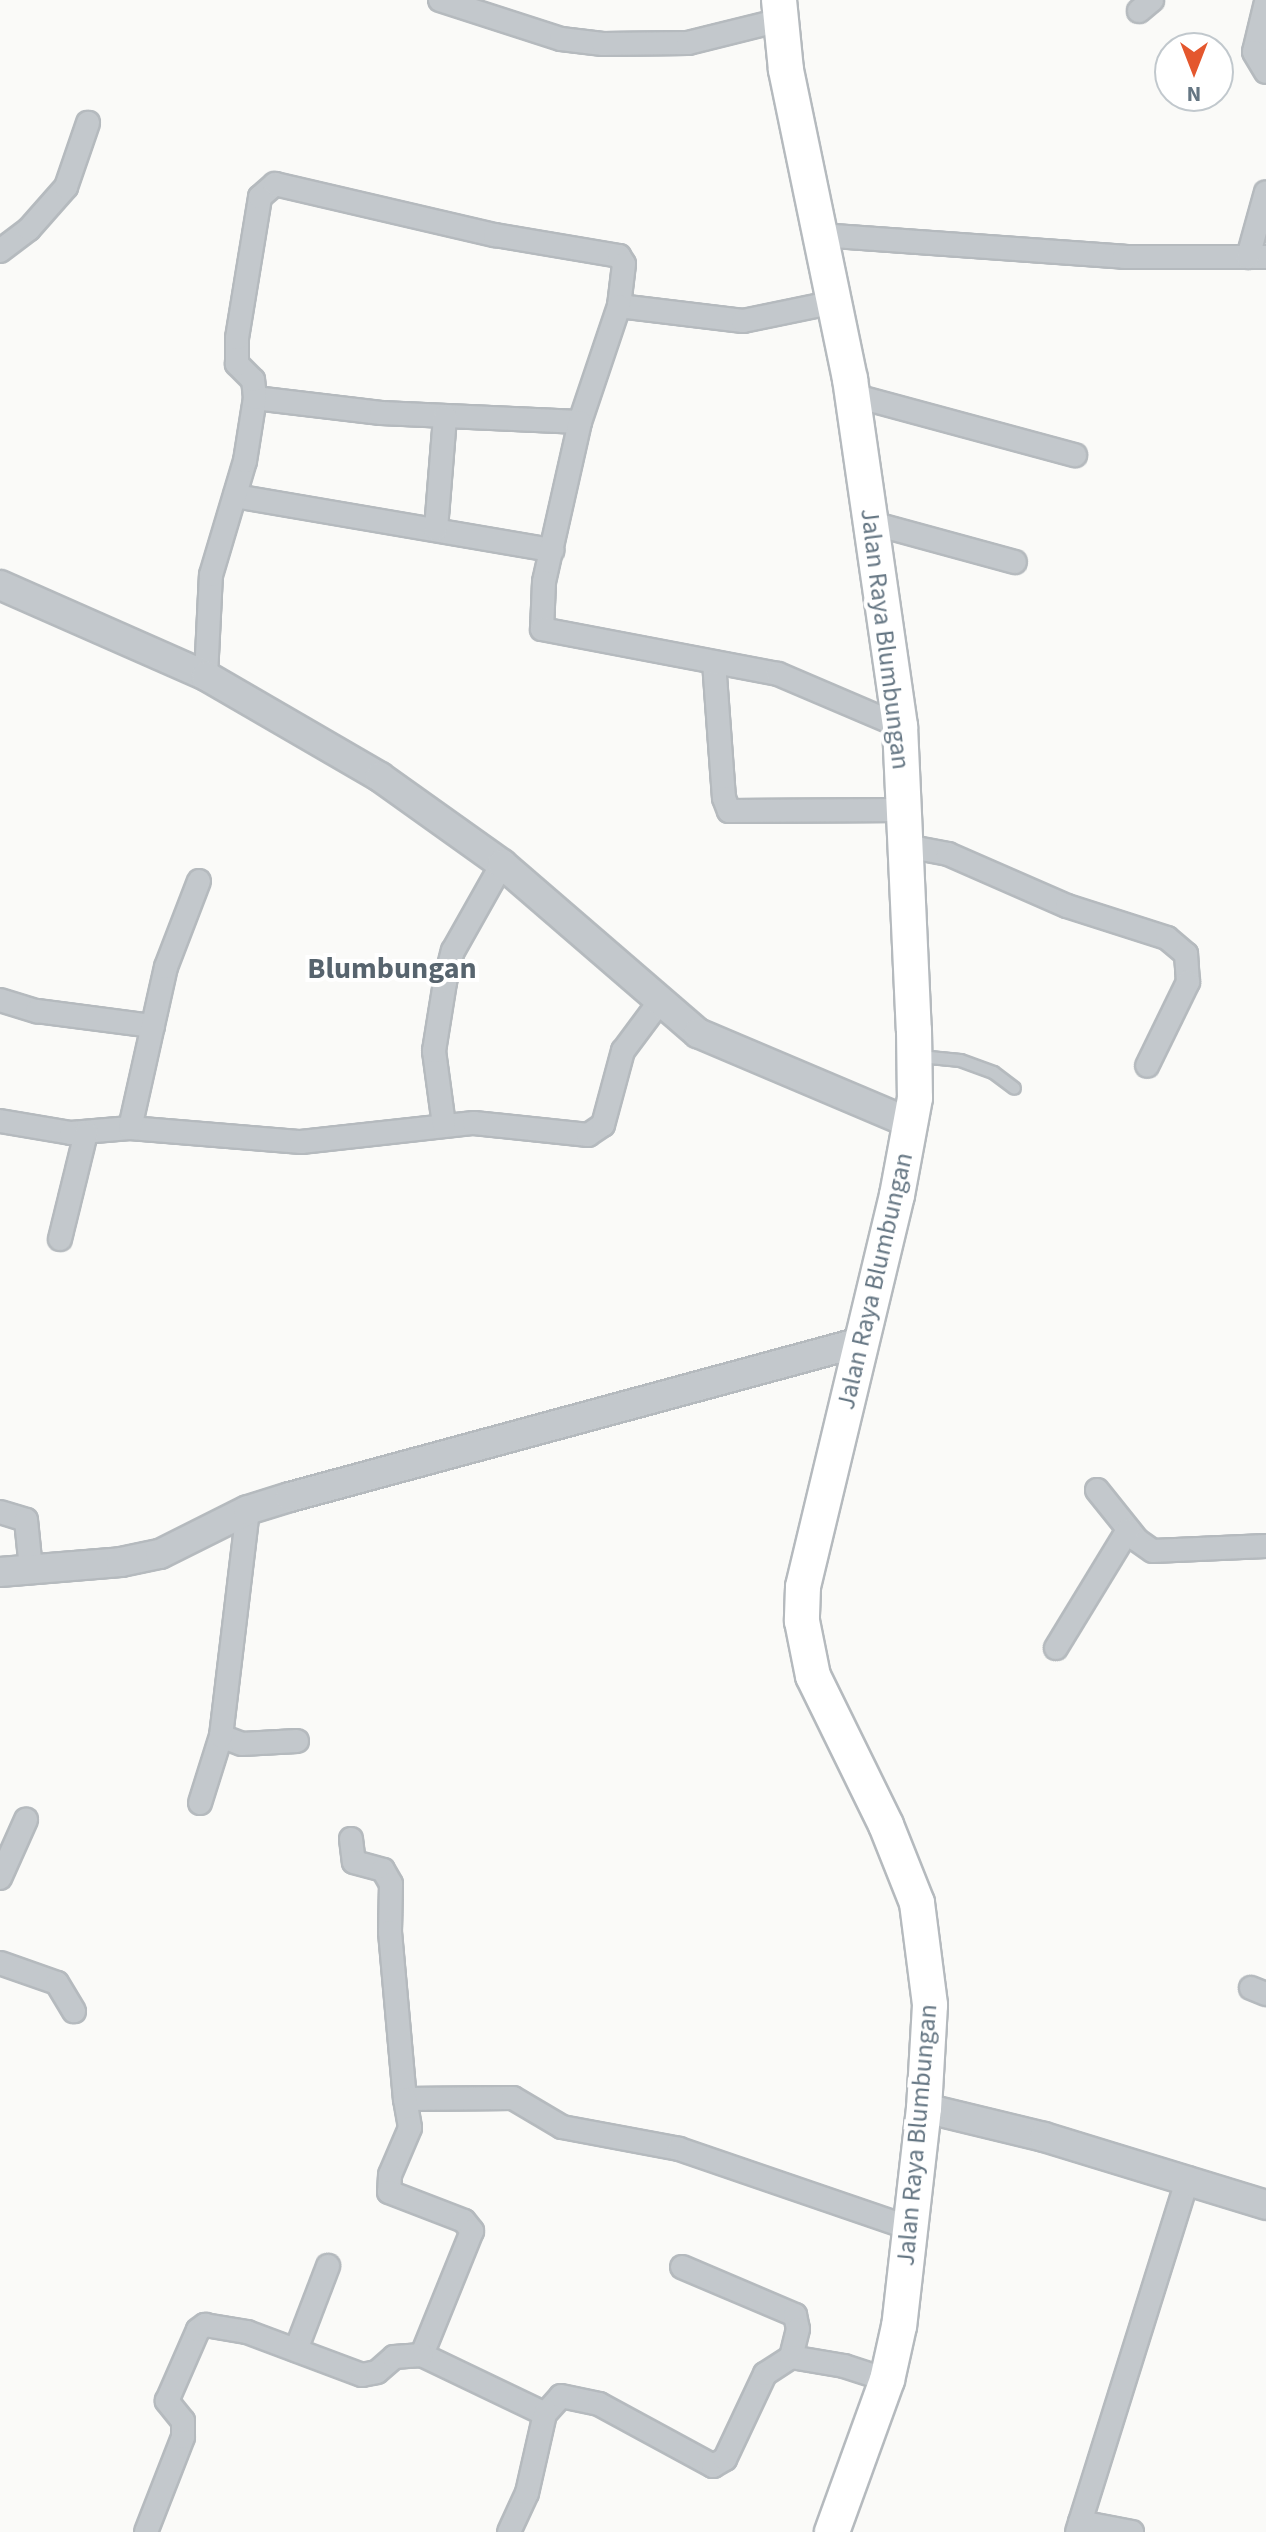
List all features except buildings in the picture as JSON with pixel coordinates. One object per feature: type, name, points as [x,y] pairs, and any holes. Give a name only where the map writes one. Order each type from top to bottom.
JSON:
[{"type":"main road","name":"Jalan Raya Blumbungan","points":[[780,10],[852,395],[900,726],[915,1056],[912,1124],[808,1552],[802,1621],[813,1676],[886,1825],[917,1903],[930,2005],[912,2229],[887,2380],[832,2532]]},
{"type":"street","points":[[440,0],[561,39],[603,44],[688,43],[780,10]]},
{"type":"street","points":[[1266,2],[1254,52],[1266,72]]},
{"type":"street","points":[[0,251],[29,229],[66,187],[88,123]]},
{"type":"street","points":[[206,676],[211,575],[235,496],[255,398],[253,380],[237,364],[235,352],[260,197],[272,184],[495,235],[619,256],[624,264],[619,306],[580,422],[552,550],[541,616],[544,630],[655,647],[778,674],[900,726]]},
{"type":"street","points":[[820,235],[1124,257],[1257,257],[1266,192]]},
{"type":"street","points":[[619,306],[743,321],[835,302]]},
{"type":"street","points":[[852,395],[1075,455]]},
{"type":"street","points":[[255,398],[445,417],[580,422]]},
{"type":"street","points":[[436,529],[445,417]]},
{"type":"street","points":[[235,496],[552,550]]},
{"type":"street","points":[[872,523],[1015,562]]},
{"type":"street","points":[[0,585],[206,676],[380,777],[502,864],[658,1004],[733,1051],[912,1124]]},
{"type":"street","points":[[714,662],[724,798],[729,811],[905,810]]},
{"type":"street","points":[[906,846],[948,854],[1067,906],[1167,938],[1186,954],[1188,982],[1147,1066]]},
{"type":"street","points":[[444,1125],[434,1051],[445,982],[453,951],[502,864]]},
{"type":"street","points":[[130,1128],[172,946],[199,881]]},
{"type":"street","points":[[0,1000],[37,1011],[153,1026]]},
{"type":"street","points":[[0,1121],[86,1133],[130,1128],[301,1142],[417,1133],[444,1125],[598,1132],[623,1051],[658,1004]]},
{"type":"street","points":[[60,1239],[86,1133]]},
{"type":"street","points":[[0,1572],[160,1554],[248,1510],[861,1342]]},
{"type":"street","points":[[1097,1490],[1143,1546],[1166,1553],[1266,1546]]},
{"type":"street","points":[[200,1803],[221,1736],[248,1510]]},
{"type":"street","points":[[0,1512],[26,1520],[31,1569]]},
{"type":"street","points":[[1056,1648],[1128,1530]]},
{"type":"street","points":[[221,1736],[242,1744],[297,1741]]},
{"type":"street","points":[[0,1878],[26,1820]]},
{"type":"street","points":[[351,1839],[354,1862],[383,1870],[391,1884],[390,1932],[410,2128],[390,2175],[389,2192],[464,2221],[472,2231],[422,2355]]},
{"type":"street","points":[[0,1963],[57,1983],[74,2011]]},
{"type":"street","points":[[405,2099],[513,2098],[562,2127],[679,2149],[912,2229]]},
{"type":"street","points":[[924,2108],[1044,2137],[1188,2178],[1266,2205]]},
{"type":"street","points":[[1132,2532],[1078,2527],[1188,2178]]},
{"type":"street","points":[[296,2350],[328,2266]]},
{"type":"street","points":[[682,2267],[795,2315],[798,2329],[791,2357]]},
{"type":"street","points":[[146,2532],[183,2437],[183,2421],[167,2401],[198,2330],[213,2324],[368,2375],[394,2357],[422,2355],[545,2414]]},
{"type":"street","points":[[509,2532],[527,2493],[545,2414],[561,2396],[599,2404],[713,2466],[725,2459],[765,2374],[791,2357],[821,2360],[887,2380]]},
{"type":"lane","points":[[915,1056],[960,1060],[993,1072],[1014,1088]]},
{"type":"district","name":"Blumbungan","points":[[392,969]]}]
